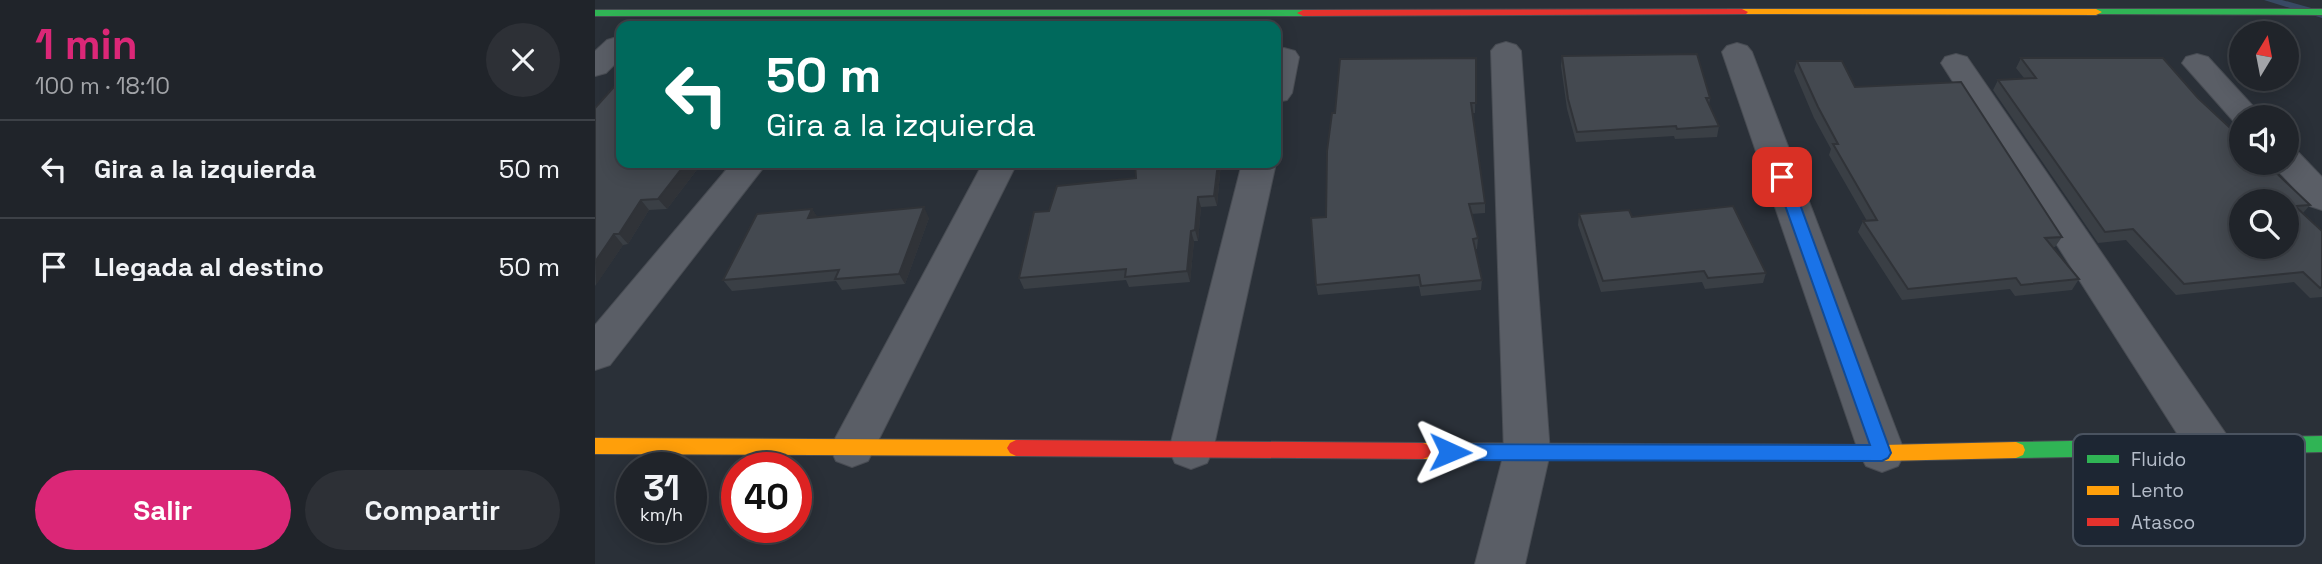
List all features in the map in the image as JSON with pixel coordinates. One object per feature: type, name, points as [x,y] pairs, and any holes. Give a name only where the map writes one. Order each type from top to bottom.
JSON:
[{"type":"street","points":[[595,13],[2322,12]]},
{"type":"street","points":[[595,67],[616,47]]},
{"type":"street","points":[[1500,564],[1527,453],[1506,51]]},
{"type":"street","points":[[1737,52],[1882,453]]},
{"type":"street","points":[[1281,70],[1284,57]]},
{"type":"street","points":[[1956,63],[2201,434]]},
{"type":"street","points":[[2197,63],[2236,105]]},
{"type":"street","points":[[595,354],[746,168]]},
{"type":"street","points":[[852,448],[997,168]]},
{"type":"street","points":[[1191,450],[1258,168]]},
{"type":"street","points":[[2299,174],[2322,198]]},
{"type":"street","points":[[595,446],[1527,453],[1882,453],[2073,450]]},
{"type":"building","points":[[1697,54],[1710,98],[1706,98],[1719,126],[1577,132],[1568,99],[1562,56]]},
{"type":"building","points":[[1476,58],[1476,103],[1471,103],[1485,203],[1469,204],[1478,238],[1473,239],[1482,280],[1421,286],[1419,275],[1316,285],[1311,218],[1326,217],[1327,151],[1332,113],[1335,113],[1340,59]]},
{"type":"building","points":[[2021,58],[2163,58],[2198,98],[2229,127],[2229,175],[2279,175],[2293,189],[2229,189],[2229,259],[2299,259],[2299,210],[2322,231],[2322,287],[2303,272],[2184,284],[2133,229],[2105,232],[1998,80],[2036,78]]},
{"type":"building","points":[[1797,61],[1842,61],[1855,87],[1961,82],[2062,237],[2045,238],[2079,279],[2021,285],[2016,278],[1908,289],[1863,221],[1877,220],[1833,144],[1838,144]]},
{"type":"building","points":[[616,85],[616,168],[682,168],[658,199],[641,200],[619,234],[614,234],[595,262],[595,108]]},
{"type":"building","points":[[1135,168],[1217,168],[1214,196],[1198,197],[1187,271],[1125,277],[1126,269],[1019,278],[1034,212],[1049,211],[1057,186],[1136,178]]},
{"type":"building","points":[[2299,194],[2310,205],[2299,206]]},
{"type":"building","points":[[1733,206],[1766,273],[1708,278],[1704,271],[1603,281],[1579,214],[1629,210],[1632,217]]},
{"type":"building","points":[[924,207],[899,274],[835,279],[839,270],[723,280],[757,214],[812,209],[808,218]]},
{"type":"waterway","points":[[2270,0],[2322,15]]},
{"type":"traffic: fast","points":[[2096,12],[2322,12]]},
{"type":"traffic: fast","points":[[595,13],[1303,13]]},
{"type":"traffic: fast","points":[[2305,444],[2322,444]]},
{"type":"traffic: fast","points":[[2016,450],[2073,449]]},
{"type":"traffic: slow","points":[[1742,12],[2096,12]]},
{"type":"traffic: slow","points":[[595,446],[1016,448]]},
{"type":"traffic: slow","points":[[1423,451],[1882,453],[2016,450]]},
{"type":"traffic: jam","points":[[1303,13],[1742,12]]},
{"type":"traffic: jam","points":[[1016,448],[1423,451]]},
{"type":"route","points":[[1450,452],[1882,453],[1782,177]]}]
